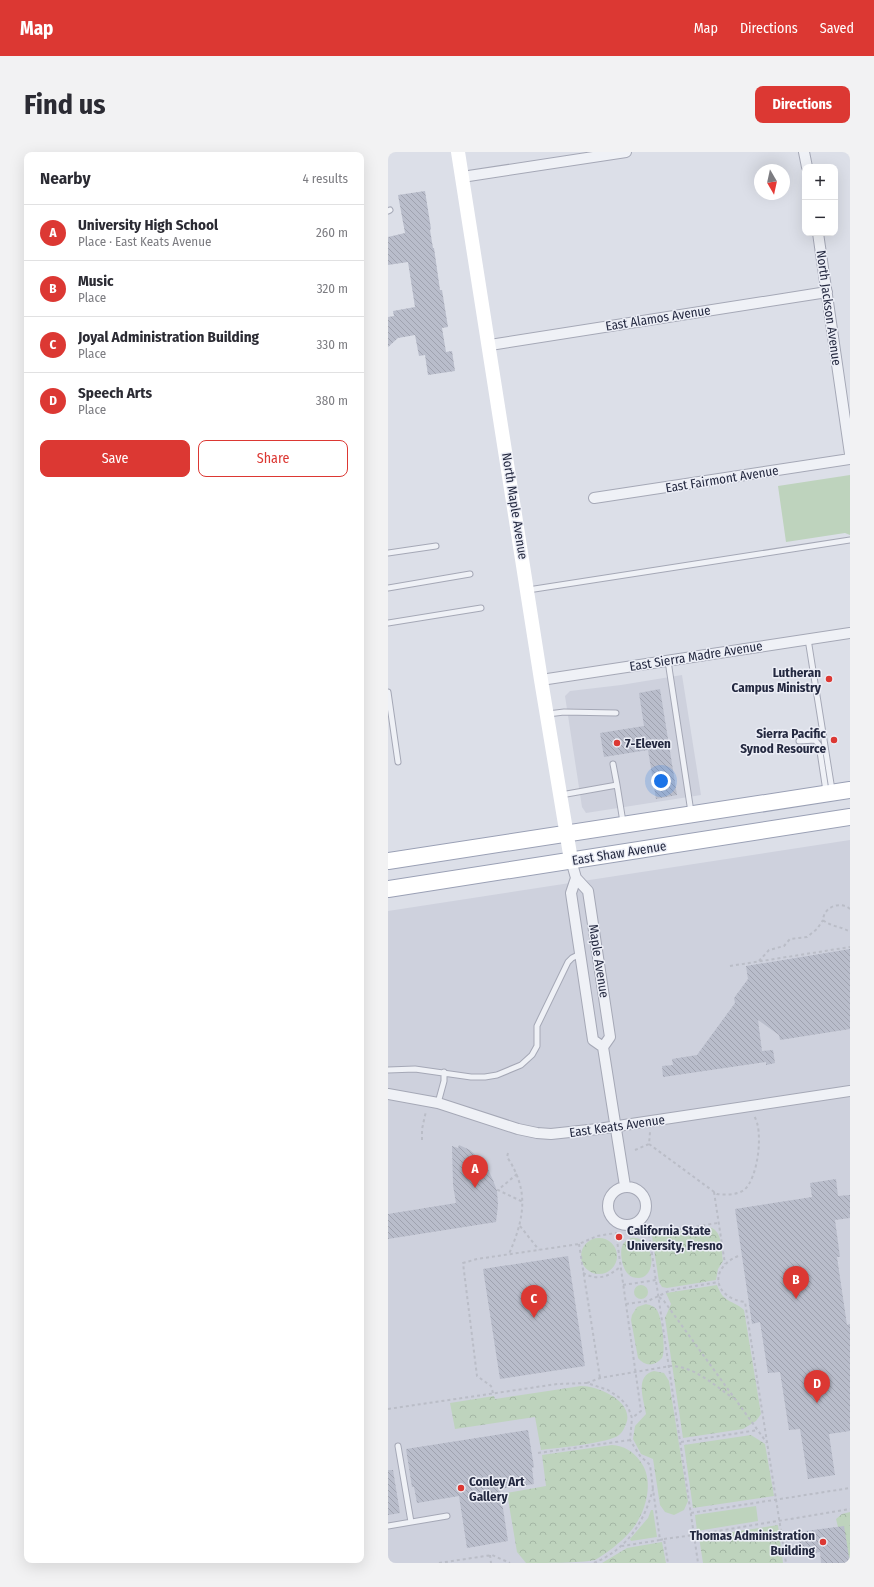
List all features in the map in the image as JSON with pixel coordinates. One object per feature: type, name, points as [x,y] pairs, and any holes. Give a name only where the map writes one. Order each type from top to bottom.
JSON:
[{"type":"main road","name":"East Shaw Avenue","points":[[388,861],[850,790]]},
{"type":"main road","name":"East Shaw Avenue","points":[[388,888],[850,817]]},
{"type":"street","name":"North Maple Avenue","points":[[458,152],[490,345],[547,714],[572,860]]},
{"type":"street","points":[[462,177],[626,152]]},
{"type":"street","points":[[804,152],[806,164]]},
{"type":"street","name":"North Jackson Avenue","points":[[818,236],[850,454]]},
{"type":"street","name":"East Alamos Avenue","points":[[490,345],[827,292]]},
{"type":"street","name":"East Fairmont Avenue","points":[[594,498],[850,459]]},
{"type":"street","name":"East Sierra Madre Avenue","points":[[542,680],[850,633]]},
{"type":"street","name":"Maple Avenue","points":[[572,860],[576,878],[588,891],[610,1037],[603,1047],[625,1186]]},
{"type":"street","name":"Maple Avenue","points":[[576,878],[571,892],[593,1040],[603,1047]]},
{"type":"street","name":"East Keats Avenue","points":[[388,1094],[438,1103],[518,1129],[537,1133],[563,1134],[850,1091]]},
{"type":"lane","points":[[528,590],[850,540]]},
{"type":"lane","points":[[388,552],[436,546]]},
{"type":"lane","points":[[388,588],[470,574]]},
{"type":"lane","points":[[388,624],[481,608]]},
{"type":"lane","points":[[808,639],[829,794]]},
{"type":"lane","points":[[668,661],[691,815]]},
{"type":"lane","points":[[388,692],[398,762]]},
{"type":"lane","points":[[547,714],[564,712],[616,713]]},
{"type":"lane","points":[[798,740],[815,740],[819,745],[829,794]]},
{"type":"lane","points":[[613,764],[623,825]]},
{"type":"lane","points":[[561,794],[617,786]]},
{"type":"lane","points":[[388,1070],[415,1069],[471,1077],[485,1077],[504,1073],[522,1065],[532,1056],[537,1046],[537,1026],[568,962],[580,954]]},
{"type":"lane","points":[[438,1103],[444,1081],[444,1072]]},
{"type":"lane","points":[[398,1446],[411,1522]]},
{"type":"lane","points":[[388,1526],[447,1516]]},
{"type":"path","points":[[758,962],[769,950],[784,946],[790,939],[807,937],[817,930],[823,920],[823,916],[835,905],[846,905],[850,909]]},
{"type":"path","points":[[823,920],[827,924],[844,928],[850,932]]},
{"type":"path","points":[[730,966],[850,947]]},
{"type":"path","points":[[422,1140],[422,1129],[426,1111]]},
{"type":"path","points":[[649,1144],[717,1194],[723,1195],[740,1192],[745,1189],[753,1176],[759,1139],[756,1118],[752,1114]]},
{"type":"path","points":[[649,1144],[650,1130]]},
{"type":"path","points":[[635,1150],[649,1144]]},
{"type":"path","points":[[508,1153],[507,1157],[517,1174],[521,1186],[523,1202],[520,1225],[509,1254]]},
{"type":"path","points":[[517,1174],[498,1190],[523,1202]]},
{"type":"path","points":[[714,1192],[725,1264]]},
{"type":"path","points":[[649,1234],[718,1223]]},
{"type":"path","points":[[520,1225],[539,1250]]},
{"type":"path","points":[[645,1230],[649,1234],[670,1366],[698,1563]]},
{"type":"path","points":[[493,1393],[491,1386],[477,1376],[463,1263],[477,1259],[579,1244],[597,1236],[616,1233],[641,1411],[632,1418]]},
{"type":"path","points":[[579,1244],[600,1378]]},
{"type":"path","points":[[738,1256],[722,1266],[719,1282],[721,1289],[728,1297],[737,1301],[746,1302],[786,1563]]},
{"type":"path","points":[[583,1273],[590,1277],[601,1278],[607,1277],[621,1267]]},
{"type":"path","points":[[623,1285],[656,1280]]},
{"type":"path","points":[[626,1304],[648,1301],[671,1290],[719,1282]]},
{"type":"path","points":[[658,1296],[664,1301],[767,1444]]},
{"type":"path","points":[[587,1383],[600,1378],[670,1366],[685,1368],[710,1382],[736,1400]]},
{"type":"path","points":[[388,1410],[557,1384],[587,1383],[598,1386],[615,1394],[628,1407],[632,1418],[630,1440],[633,1447],[650,1465],[660,1540]]},
{"type":"path","points":[[681,1442],[758,1430]]},
{"type":"path","points":[[538,1453],[630,1440]]},
{"type":"path","points":[[691,1513],[850,1488]]},
{"type":"path","points":[[594,1563],[612,1554],[622,1546],[642,1519],[649,1505],[653,1489]]},
{"type":"path","points":[[622,1546],[779,1522],[850,1509]]},
{"type":"path","points":[[664,1539],[668,1563]]},
{"type":"path","points":[[439,1563],[490,1555],[510,1563]]},
{"type":"path","points":[[490,1555],[491,1563]]},
{"type":"shaded area","points":[[682,675],[701,795],[586,813],[582,807],[565,696],[570,691],[621,685]]},
{"type":"shaded area","name":"California State University, Fresno","points":[[850,840],[850,1563],[388,1563],[388,911]]},
{"type":"green space","points":[[850,475],[850,535],[845,533],[786,542],[778,486]]},
{"type":"green space","points":[[708,1227],[716,1231],[719,1235],[721,1245],[723,1261],[718,1269],[716,1280],[667,1288],[662,1287],[659,1282],[652,1236]]},
{"type":"green space","points":[[602,1238],[612,1243],[616,1249],[616,1263],[612,1269],[606,1273],[596,1274],[586,1269],[582,1263],[581,1253],[586,1243],[592,1239]]},
{"type":"green space","points":[[631,1238],[639,1239],[645,1243],[651,1256],[649,1270],[645,1276],[639,1278],[628,1274],[624,1268],[622,1259],[621,1251],[623,1244]]},
{"type":"green space","points":[[638,1285],[644,1285],[648,1289],[648,1295],[644,1299],[638,1299],[634,1295],[634,1289]]},
{"type":"green space","points":[[717,1285],[725,1298],[744,1310],[761,1414],[756,1421],[743,1429],[683,1438],[665,1318],[671,1304],[666,1293]]},
{"type":"green space","points":[[646,1304],[657,1310],[663,1334],[664,1348],[662,1358],[653,1364],[644,1363],[638,1358],[631,1320],[637,1307]]},
{"type":"green space","points":[[654,1371],[664,1373],[669,1381],[688,1501],[684,1510],[674,1515],[665,1512],[660,1505],[653,1459],[641,1454],[633,1439],[635,1426],[646,1414],[642,1396],[642,1383],[648,1374]]},
{"type":"green space","points":[[581,1386],[606,1392],[620,1402],[625,1409],[627,1416],[626,1424],[619,1435],[614,1438],[594,1443],[541,1450],[535,1417],[455,1429],[450,1403],[494,1396],[495,1399]]},
{"type":"green space","points":[[751,1435],[765,1444],[774,1496],[693,1508],[684,1445]]},
{"type":"green space","points":[[612,1445],[624,1448],[631,1452],[637,1457],[645,1469],[648,1488],[644,1508],[635,1526],[609,1551],[595,1560],[526,1563],[517,1552],[507,1493],[546,1486],[542,1455]]},
{"type":"green space","points":[[756,1506],[758,1521],[697,1531],[695,1515]]},
{"type":"green space","points":[[651,1510],[653,1510],[657,1537],[631,1541],[630,1539],[648,1518]]},
{"type":"green space","points":[[850,1512],[850,1563],[836,1519],[842,1514]]},
{"type":"green space","points":[[778,1525],[783,1563],[703,1563],[699,1537]]},
{"type":"green space","points":[[662,1542],[666,1563],[602,1563],[627,1548]]},
{"type":"building","points":[[425,191],[440,290],[442,290],[448,327],[442,328],[446,352],[452,351],[455,371],[428,375],[425,355],[419,356],[415,335],[398,338],[388,347],[388,317],[394,316],[393,311],[415,307],[408,262],[388,265],[388,237],[405,233],[398,195]]},
{"type":"building","points":[[660,689],[677,795],[656,799],[648,750],[604,757],[600,733],[644,726],[639,693]]},
{"type":"building","points":[[850,949],[850,1029],[780,1040],[779,1035],[758,1020],[762,1051],[773,1050],[775,1063],[766,1065],[766,1062],[663,1077],[662,1066],[673,1065],[672,1059],[697,1055],[735,1003],[734,998],[748,979],[746,966]]},
{"type":"building","points":[[459,1145],[470,1150],[488,1169],[497,1191],[498,1205],[496,1222],[388,1239],[388,1214],[456,1203],[453,1185],[452,1146],[458,1148]]},
{"type":"building","points":[[836,1179],[838,1196],[850,1195],[850,1218],[835,1220],[840,1257],[837,1257],[847,1325],[850,1324],[850,1431],[829,1434],[835,1475],[808,1479],[800,1429],[789,1430],[780,1372],[768,1373],[760,1322],[752,1324],[735,1209],[812,1197],[810,1183]]},
{"type":"building","points":[[568,1256],[585,1366],[500,1379],[483,1269]]},
{"type":"building","name":"Conley Art Gallery","points":[[528,1430],[534,1467],[532,1468],[534,1484],[500,1489],[508,1541],[467,1548],[459,1496],[417,1503],[414,1487],[412,1487],[406,1449]]},
{"type":"building","points":[[388,1470],[393,1470],[400,1513],[388,1515]]},
{"type":"building","name":"Thomas Administration Building","points":[[844,1526],[850,1563],[821,1563],[820,1552],[801,1555],[798,1532]]},
{"type":"place","name":"Lutheran Campus Ministry","points":[[829,679]]},
{"type":"place","name":"Sierra Pacific Synod Resource","points":[[834,740]]},
{"type":"place","name":"7-Eleven","points":[[617,743]]},
{"type":"place","name":"University High School","points":[[475,1188]]},
{"type":"place","name":"California State University, Fresno","points":[[619,1237]]},
{"type":"place","name":"Music","points":[[796,1299]]},
{"type":"place","name":"Joyal Administration Building","points":[[534,1318]]},
{"type":"place","name":"Speech Arts","points":[[817,1403]]},
{"type":"place","name":"Conley Art Gallery","points":[[461,1488]]},
{"type":"place","name":"Thomas Administration Building","points":[[823,1542]]}]
